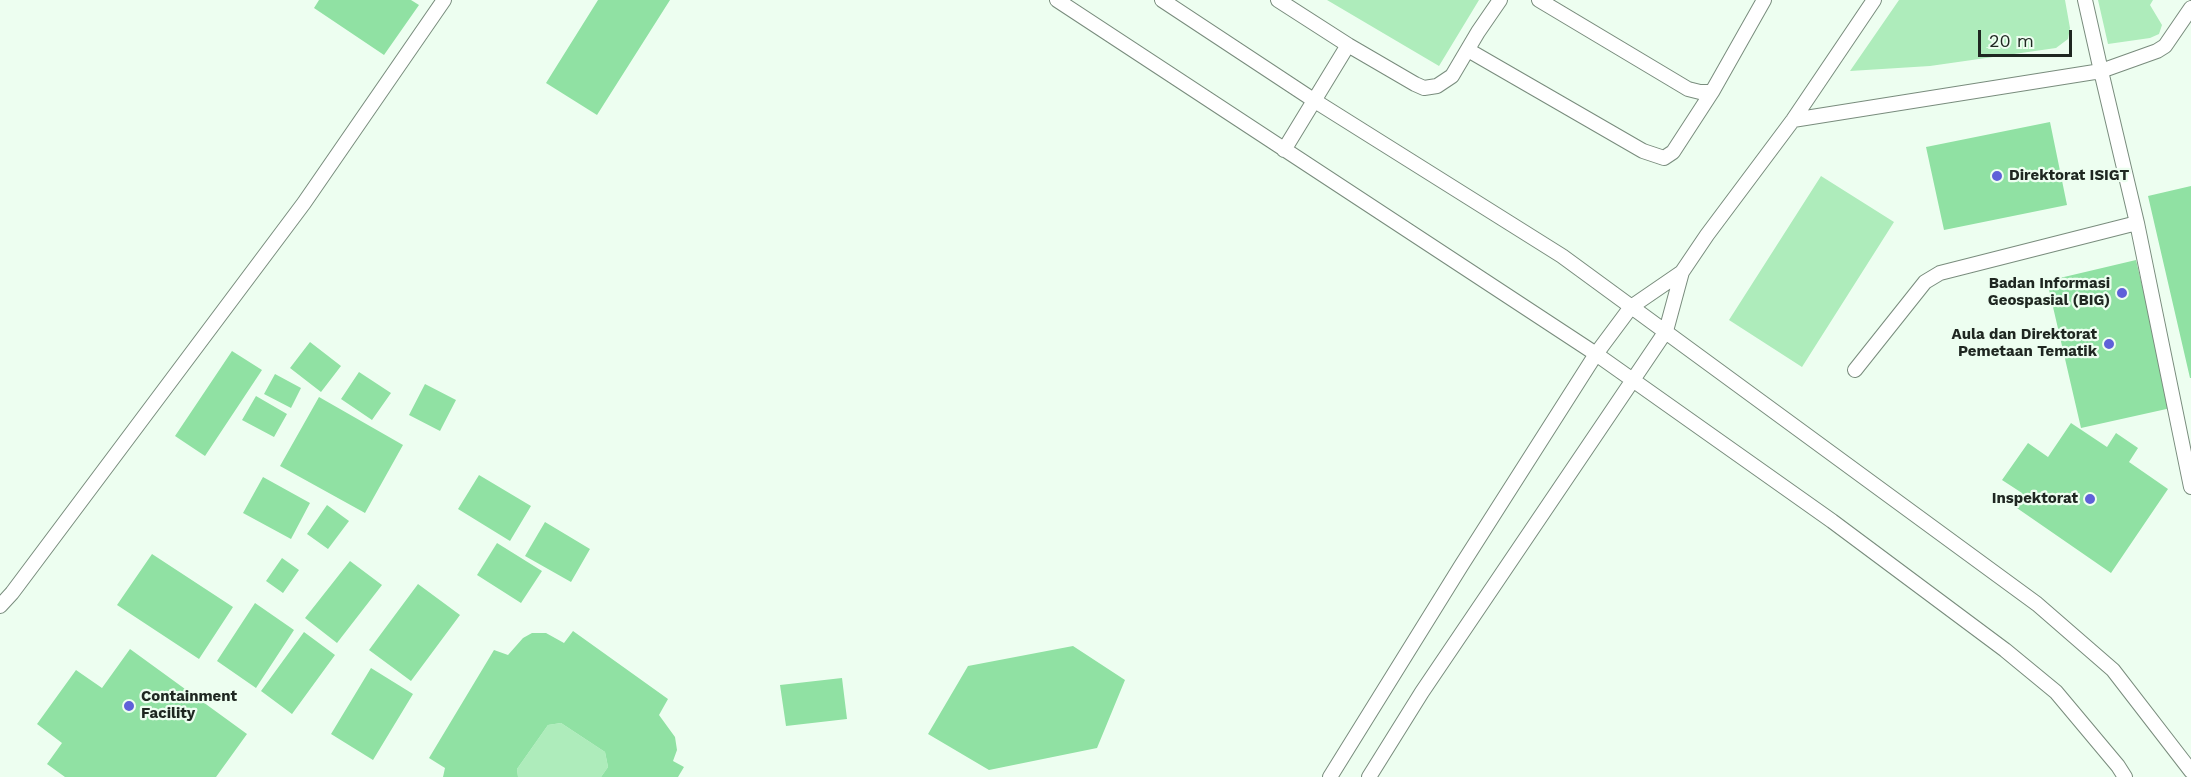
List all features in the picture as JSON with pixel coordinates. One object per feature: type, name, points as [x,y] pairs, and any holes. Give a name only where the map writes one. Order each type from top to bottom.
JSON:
[{"type":"lane","points":[[0,606],[304,203],[444,0]]},
{"type":"lane","points":[[1057,0],[1596,354],[1832,521],[2005,650],[2056,692],[2118,773]]},
{"type":"lane","points":[[1162,0],[1315,101],[1562,256],[2037,604],[2113,670],[2191,771]]},
{"type":"lane","points":[[1278,0],[1348,45],[1425,88],[1437,86],[1452,76],[1500,0]]},
{"type":"lane","points":[[1539,0],[1688,88],[1700,92],[1712,92]]},
{"type":"lane","points":[[1468,50],[1643,151],[1664,158],[1673,153],[1712,92],[1764,0]]},
{"type":"lane","points":[[1369,777],[1422,692],[1666,331],[1682,272],[1793,120],[1874,0]]},
{"type":"lane","points":[[2085,0],[2137,223],[2191,487]]},
{"type":"lane","points":[[1793,120],[2101,71],[2165,46],[2191,8]]},
{"type":"lane","points":[[1284,150],[1348,45]]},
{"type":"lane","points":[[1855,370],[1925,282],[1940,273],[2137,223]]},
{"type":"lane","points":[[1330,777],[1596,354],[1631,307],[1682,272]]},
{"type":"green space","points":[[1327,0],[1479,0],[1439,66]]},
{"type":"green space","points":[[1899,0],[2065,0],[2070,28],[2068,39],[2056,48],[1930,66],[1850,71]]},
{"type":"green space","points":[[2098,0],[2153,0],[2150,5],[2162,25],[2159,34],[2150,38],[2108,44]]},
{"type":"green space","points":[[1821,176],[1894,222],[1802,367],[1729,320]]},
{"type":"green space","points":[[561,723],[605,752],[608,767],[601,777],[518,777],[517,769],[548,725]]},
{"type":"building","points":[[319,0],[411,0],[419,5],[384,55],[314,8]]},
{"type":"building","points":[[598,0],[670,0],[597,115],[546,83]]},
{"type":"building","name":"Direktorat ISIGT","points":[[2050,122],[2067,205],[1944,230],[1926,147]]},
{"type":"building","points":[[2191,186],[2191,378],[2190,378],[2148,196]]},
{"type":"building","name":"Aula dan Direktorat Pemetaan Tematik","points":[[2136,260],[2171,408],[2081,428],[2047,281]]},
{"type":"building","points":[[310,342],[341,366],[321,392],[290,368]]},
{"type":"building","points":[[232,351],[262,370],[205,456],[175,436]]},
{"type":"building","points":[[359,372],[391,393],[372,420],[341,399]]},
{"type":"building","points":[[275,374],[301,388],[291,408],[264,394]]},
{"type":"building","points":[[425,384],[456,400],[440,431],[409,415]]},
{"type":"building","points":[[256,396],[287,414],[274,437],[242,420]]},
{"type":"building","points":[[319,397],[403,445],[365,513],[280,466]]},
{"type":"building","name":"Inspektorat","points":[[2071,423],[2107,447],[2116,433],[2138,448],[2129,462],[2168,489],[2111,573],[2014,506],[2022,493],[2002,480],[2028,443],[2048,457]]},
{"type":"building","points":[[479,475],[531,506],[510,541],[458,509]]},
{"type":"building","points":[[263,477],[310,503],[291,539],[243,513]]},
{"type":"building","points":[[327,505],[349,521],[328,549],[307,534]]},
{"type":"building","points":[[545,522],[590,549],[571,582],[525,556]]},
{"type":"building","points":[[497,543],[542,571],[521,603],[477,575]]},
{"type":"building","points":[[152,554],[233,607],[199,659],[117,605]]},
{"type":"building","points":[[282,558],[299,570],[283,593],[266,581]]},
{"type":"building","points":[[350,561],[382,585],[337,643],[305,618]]},
{"type":"building","points":[[418,584],[460,615],[411,681],[369,650]]},
{"type":"building","points":[[255,603],[294,630],[256,688],[217,661]]},
{"type":"building","points":[[573,631],[668,699],[659,715],[675,737],[677,750],[673,761],[684,767],[678,777],[601,777],[608,767],[605,752],[561,723],[548,725],[517,769],[518,777],[443,777],[445,768],[429,758],[494,650],[508,655],[523,638],[532,633],[546,633],[564,643]]},
{"type":"building","points":[[304,632],[335,655],[292,714],[261,691]]},
{"type":"building","points":[[1073,646],[1125,680],[1097,748],[989,770],[928,734],[968,666]]},
{"type":"building","name":"Containment Facility","points":[[130,649],[247,734],[216,777],[65,777],[47,764],[62,743],[37,724],[76,670],[102,688]]},
{"type":"building","points":[[371,668],[413,694],[373,760],[331,734]]},
{"type":"building","points":[[842,678],[847,719],[786,726],[780,685]]},
{"type":"place","name":"Direktorat ISIGT","points":[[1997,176]]},
{"type":"place","name":"Badan Informasi Geospasial (BIG)","points":[[2122,293]]},
{"type":"place","name":"Aula dan Direktorat Pemetaan Tematik","points":[[2109,344]]},
{"type":"place","name":"Inspektorat","points":[[2090,499]]},
{"type":"place","name":"Containment Facility","points":[[129,706]]}]
